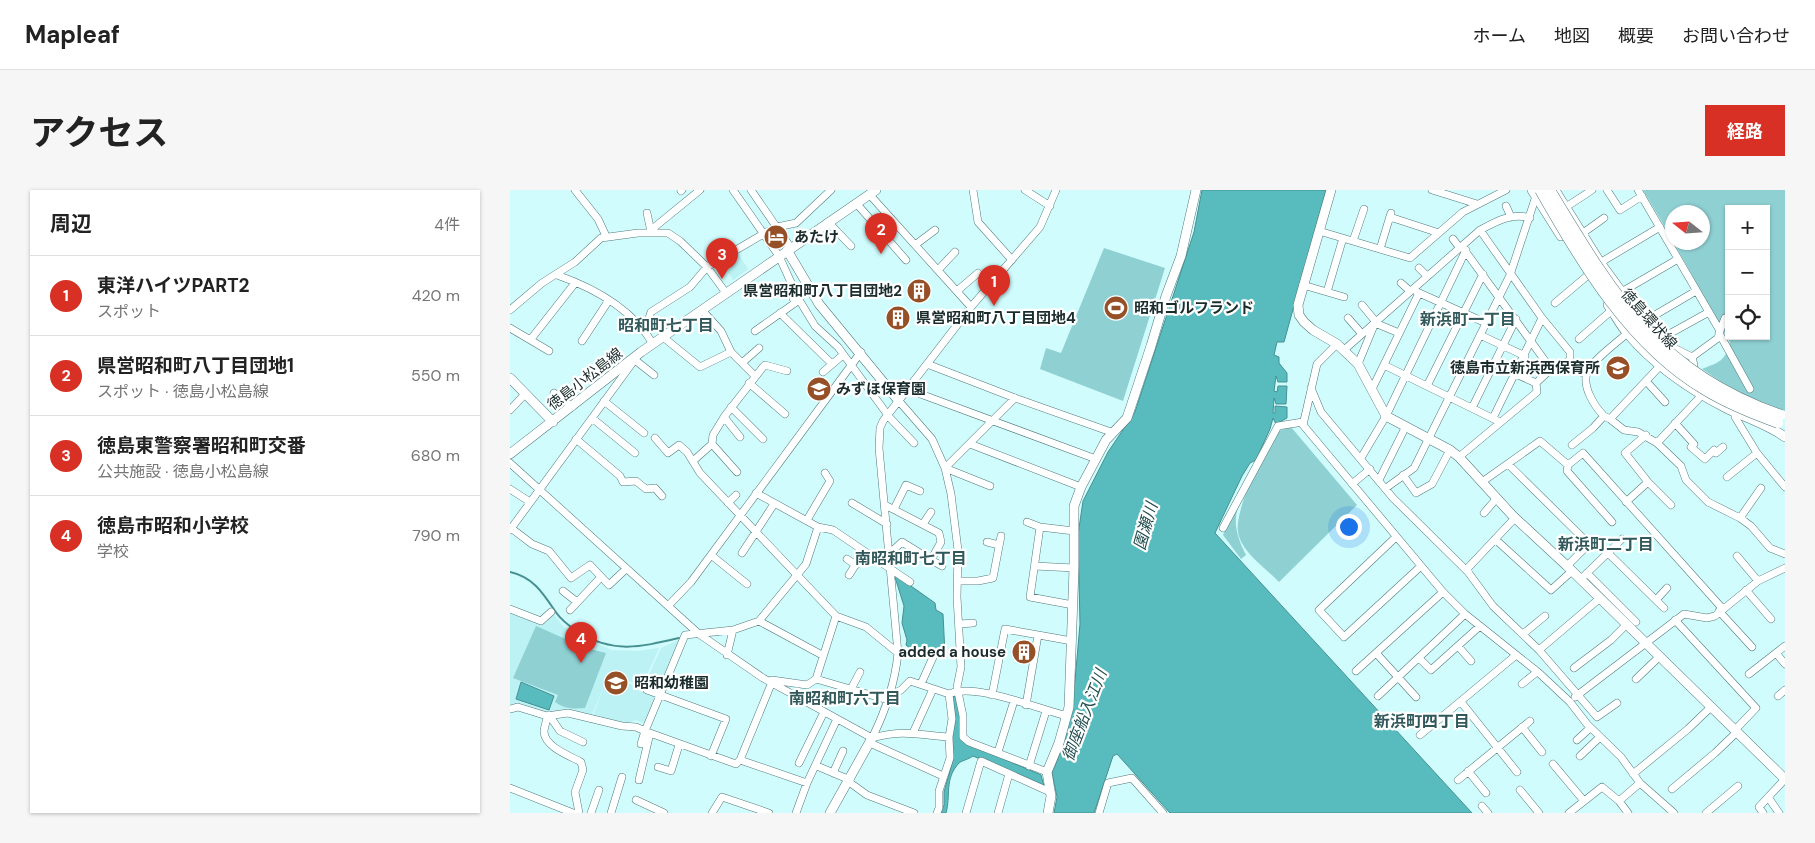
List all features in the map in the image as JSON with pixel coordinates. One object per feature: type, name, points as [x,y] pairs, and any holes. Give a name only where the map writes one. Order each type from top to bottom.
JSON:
[{"type":"main road","name":"徳島環状線","points":[[1536,192],[1605,292],[1647,344],[1679,372],[1704,390],[1740,408],[1780,419],[1715,386],[1686,367],[1665,349],[1634,316],[1610,285],[1550,190]]},
{"type":"street","points":[[575,190],[598,219],[606,236]]},
{"type":"street","points":[[651,231],[700,190]]},
{"type":"street","points":[[751,190],[777,227],[784,274],[795,303],[755,331]]},
{"type":"street","points":[[645,330],[651,312],[690,287],[707,267],[777,227],[796,223],[830,190]]},
{"type":"street","points":[[973,190],[978,222],[1012,260]]},
{"type":"street","points":[[1025,190],[1050,206]]},
{"type":"street","points":[[830,813],[871,741],[896,677],[898,653],[879,436],[883,421],[971,307],[1040,227],[1056,190]]},
{"type":"street","points":[[1048,813],[1050,791],[1047,773],[1067,716],[1072,641],[1074,506],[1081,487],[1111,432],[1122,425],[1126,418],[1181,256],[1196,190]]},
{"type":"street","points":[[1331,190],[1303,285],[1298,305],[1299,315],[1313,330],[1340,347],[1358,364],[1386,416],[1450,450],[1459,457],[1515,518],[1569,568],[1583,576],[1636,622]]},
{"type":"street","points":[[1432,190],[1478,204]]},
{"type":"street","points":[[1319,231],[1410,258],[1463,212],[1506,190]]},
{"type":"street","points":[[1556,190],[1601,262],[1644,320],[1671,348],[1692,357]]},
{"type":"street","points":[[1550,218],[1592,190]]},
{"type":"street","points":[[1607,190],[1620,210],[1640,193],[1709,312],[1750,389]]},
{"type":"street","points":[[738,191],[765,233],[819,304],[926,431],[945,468],[957,535],[961,667],[958,690],[963,716],[963,738],[1047,773]]},
{"type":"street","points":[[873,192],[916,245],[971,307]]},
{"type":"street","name":"徳島小松島線","points":[[510,454],[641,352],[873,192]]},
{"type":"street","points":[[1386,488],[1414,468],[1427,438],[1510,275],[1530,218],[1536,192]]},
{"type":"street","points":[[1536,192],[1550,218],[1586,274],[1628,334],[1660,366],[1702,395],[1736,413],[1770,426],[1785,437]]},
{"type":"street","points":[[856,203],[906,260]]},
{"type":"street","points":[[1506,206],[1511,217]]},
{"type":"street","points":[[1353,241],[1364,209]]},
{"type":"street","points":[[647,213],[651,231]]},
{"type":"street","points":[[1380,249],[1390,215],[1439,233]]},
{"type":"street","points":[[1530,218],[1523,216],[1501,219],[1480,230],[1462,248],[1427,276],[1414,291],[1362,334],[1317,364],[1302,425],[1443,592],[1465,614],[1537,672],[1570,702],[1590,728],[1621,757],[1640,783],[1669,812]]},
{"type":"street","points":[[1583,233],[1604,218]]},
{"type":"street","points":[[828,222],[851,246]]},
{"type":"street","points":[[1555,303],[1601,262],[1660,227]]},
{"type":"street","points":[[916,245],[934,230]]},
{"type":"street","points":[[1480,230],[1510,275],[1570,352],[1570,360],[1580,372],[1586,374]]},
{"type":"street","points":[[510,310],[542,283],[576,262],[601,238],[651,231],[668,233],[680,241],[707,267],[726,293]]},
{"type":"street","points":[[1327,292],[1343,238]]},
{"type":"street","points":[[1453,239],[1483,274],[1550,369]]},
{"type":"street","points":[[1361,458],[1366,453],[1386,416],[1441,303],[1462,248]]},
{"type":"street","points":[[938,270],[955,252]]},
{"type":"street","points":[[782,253],[798,298],[815,326],[838,346],[889,413],[890,418],[914,443]]},
{"type":"street","points":[[1606,302],[1678,259]]},
{"type":"street","points":[[1420,268],[1427,276]]},
{"type":"street","points":[[957,291],[978,273]]},
{"type":"street","points":[[1426,386],[1483,274]]},
{"type":"street","points":[[557,275],[609,300],[624,310],[645,330],[653,344]]},
{"type":"street","points":[[531,339],[575,283]]},
{"type":"street","points":[[1400,283],[1486,323]]},
{"type":"street","points":[[1303,285],[1344,297]]},
{"type":"street","points":[[1372,389],[1399,333],[1414,291]]},
{"type":"street","points":[[1696,291],[1644,320],[1591,366],[1586,374],[1587,383],[1595,407],[1624,430],[1638,432],[1657,443],[1681,466],[1686,480],[1708,502],[1740,518],[1751,526],[1770,548],[1781,555]]},
{"type":"street","points":[[582,341],[609,300]]},
{"type":"street","points":[[1362,305],[1375,322],[1399,333]]},
{"type":"street","points":[[702,310],[721,331],[731,352],[755,376]]},
{"type":"street","points":[[1579,339],[1612,310]]},
{"type":"street","points":[[1646,352],[1662,338],[1709,312]]},
{"type":"street","points":[[780,313],[832,364]]},
{"type":"street","points":[[1348,318],[1362,334]]},
{"type":"street","points":[[1497,420],[1542,318]]},
{"type":"street","points":[[1692,357],[1718,338],[1725,318]]},
{"type":"street","points":[[1472,408],[1516,319]]},
{"type":"street","points":[[1358,364],[1375,322]]},
{"type":"street","points":[[510,328],[549,351]]},
{"type":"street","points":[[1480,335],[1525,356]]},
{"type":"street","points":[[663,337],[700,367],[731,352]]},
{"type":"street","points":[[742,362],[759,348]]},
{"type":"street","points":[[626,569],[609,584],[590,565],[571,578],[549,551],[532,544],[511,529],[641,352]]},
{"type":"street","points":[[668,606],[691,582],[861,352]]},
{"type":"street","points":[[823,372],[843,355]]},
{"type":"street","points":[[1682,382],[1694,365],[1692,357]]},
{"type":"street","points":[[635,360],[654,375]]},
{"type":"street","points":[[1536,383],[1550,369],[1557,369],[1570,360]]},
{"type":"street","points":[[927,364],[1111,432]]},
{"type":"street","points":[[693,461],[712,444],[713,435],[724,417],[749,382],[765,365],[787,371]]},
{"type":"street","points":[[1384,365],[1497,420]]},
{"type":"street","points":[[1572,445],[1607,417],[1660,366]]},
{"type":"street","points":[[1516,374],[1536,383]]},
{"type":"street","points":[[510,378],[552,422]]},
{"type":"street","points":[[1646,381],[1665,402]]},
{"type":"street","points":[[749,382],[785,414]]},
{"type":"street","points":[[1459,457],[1497,420],[1520,408],[1537,392],[1536,383]]},
{"type":"street","points":[[1311,388],[1321,412],[1379,480],[1466,570],[1493,606],[1539,650],[1598,717],[1616,703]]},
{"type":"street","points":[[907,389],[1096,460]]},
{"type":"street","points":[[554,393],[572,407]]},
{"type":"street","points":[[510,410],[525,394]]},
{"type":"street","points":[[1657,443],[1702,395]]},
{"type":"street","points":[[945,468],[1015,398]]},
{"type":"street","points":[[604,401],[644,433]]},
{"type":"street","points":[[731,407],[763,440]]},
{"type":"street","points":[[1736,413],[1735,417],[1757,453],[1785,487]]},
{"type":"street","points":[[724,417],[740,437]]},
{"type":"street","points":[[592,418],[635,453]]},
{"type":"street","points":[[1223,528],[1278,426],[1303,422]]},
{"type":"street","points":[[1675,423],[1694,444],[1691,447],[1705,459],[1714,450],[1716,453],[1723,447]]},
{"type":"street","points":[[1379,480],[1406,426]]},
{"type":"street","points":[[1646,436],[1625,453],[1648,482],[1671,505]]},
{"type":"street","points":[[655,438],[668,453],[679,445],[687,452],[700,473],[799,574],[836,616],[866,627],[898,653]]},
{"type":"street","points":[[576,439],[620,476],[623,482],[636,481],[646,489],[655,488],[662,496]]},
{"type":"street","points":[[1482,482],[1540,441],[1568,465]]},
{"type":"street","points":[[712,444],[737,472]]},
{"type":"street","points":[[970,444],[1081,487]]},
{"type":"street","points":[[1403,475],[1416,493],[1432,484],[1450,450]]},
{"type":"street","points":[[1612,522],[1567,471],[1568,465],[1583,452],[1752,647]]},
{"type":"street","points":[[1727,476],[1757,453]]},
{"type":"street","points":[[510,463],[540,488],[698,634],[770,681],[837,719],[871,741],[943,776]]},
{"type":"street","points":[[1495,539],[1551,590],[1589,544],[1508,464]]},
{"type":"street","points":[[945,468],[990,486]]},
{"type":"street","points":[[1352,484],[1370,469]]},
{"type":"street","points":[[806,520],[830,481],[826,473]]},
{"type":"street","points":[[1626,502],[1648,482]]},
{"type":"street","points":[[894,509],[906,485],[920,491]]},
{"type":"street","points":[[1740,518],[1760,488]]},
{"type":"street","points":[[510,489],[530,502]]},
{"type":"street","points":[[756,493],[818,527],[833,530],[910,582]]},
{"type":"street","points":[[728,503],[736,495]]},
{"type":"street","points":[[1484,513],[1497,498]]},
{"type":"street","points":[[852,503],[887,524]]},
{"type":"street","points":[[742,552],[774,504]]},
{"type":"street","points":[[885,505],[939,533],[940,542],[931,560]]},
{"type":"street","points":[[923,524],[931,512]]},
{"type":"street","points":[[1466,570],[1515,518]]},
{"type":"street","points":[[1027,522],[1040,527],[1074,530]]},
{"type":"street","points":[[641,744],[662,696],[685,635],[733,630],[759,621],[806,564],[818,527]]},
{"type":"street","points":[[1040,527],[1036,566],[1030,597],[1073,605]]},
{"type":"street","points":[[957,581],[978,582],[993,578],[1000,536]]},
{"type":"street","points":[[1396,537],[1319,610],[1344,636],[1421,566]]},
{"type":"street","points":[[1583,576],[1622,539]]},
{"type":"street","points":[[890,553],[902,542],[942,566]]},
{"type":"street","points":[[987,542],[999,545]]},
{"type":"street","points":[[1608,553],[1664,608]]},
{"type":"street","points":[[849,575],[863,554],[891,570]]},
{"type":"street","points":[[711,555],[747,584]]},
{"type":"street","points":[[1737,556],[1758,581]]},
{"type":"street","points":[[847,559],[856,565]]},
{"type":"street","points":[[1036,566],[1074,568]]},
{"type":"street","points":[[1570,702],[1577,694],[1675,620],[1689,614],[1707,618],[1715,616],[1758,581],[1784,570]]},
{"type":"street","points":[[570,610],[601,576]]},
{"type":"street","points":[[1583,576],[1599,599],[1785,779],[1759,807],[1763,813]]},
{"type":"street","points":[[1656,600],[1667,588]]},
{"type":"street","points":[[563,590],[577,602]]},
{"type":"street","points":[[1746,590],[1771,619]]},
{"type":"street","points":[[1356,671],[1443,592]]},
{"type":"street","points":[[1539,650],[1599,599]]},
{"type":"street","points":[[510,609],[541,620],[551,612]]},
{"type":"street","points":[[1378,696],[1465,614]]},
{"type":"street","points":[[816,680],[822,655],[836,616]]},
{"type":"street","points":[[1523,634],[1545,616]]},
{"type":"street","points":[[1672,788],[1716,753],[1756,708],[1675,620]]},
{"type":"street","points":[[759,621],[822,655]]},
{"type":"street","points":[[960,624],[973,623]]},
{"type":"street","points":[[1574,668],[1611,640],[1626,625]]},
{"type":"street","points":[[1419,658],[1431,670],[1480,626]]},
{"type":"street","points":[[992,694],[1005,629],[1072,641]]},
{"type":"street","points":[[727,654],[733,630]]},
{"type":"street","points":[[1026,705],[1038,635]]},
{"type":"street","points":[[1458,646],[1471,661]]},
{"type":"street","points":[[1749,674],[1785,646]]},
{"type":"street","points":[[1376,653],[1416,697]]},
{"type":"street","points":[[1776,653],[1785,664]]},
{"type":"street","points":[[921,684],[934,655]]},
{"type":"street","points":[[1420,735],[1515,656]]},
{"type":"street","points":[[1636,679],[1658,657]]},
{"type":"street","points":[[850,691],[860,672]]},
{"type":"street","points":[[1522,684],[1537,672]]},
{"type":"street","points":[[770,681],[807,685],[816,680],[850,691],[889,697],[901,690],[910,680],[949,694],[958,690],[992,694],[1067,716]]},
{"type":"street","points":[[510,709],[518,707],[548,715],[568,713],[622,726],[636,727],[679,745],[736,764],[740,760],[770,681]]},
{"type":"street","points":[[912,733],[933,689]]},
{"type":"street","points":[[647,690],[726,719],[711,756]]},
{"type":"street","points":[[1778,696],[1785,690]]},
{"type":"street","points":[[937,813],[943,776],[950,758],[949,738],[952,719],[949,694]]},
{"type":"street","points":[[998,752],[1014,702]]},
{"type":"street","points":[[1461,702],[1517,772]]},
{"type":"street","points":[[1633,774],[1688,730],[1711,707]]},
{"type":"street","points":[[1029,766],[1046,711]]},
{"type":"street","points":[[799,763],[824,712]]},
{"type":"street","points":[[548,715],[560,732],[583,742]]},
{"type":"street","points":[[548,715],[544,733],[547,740],[560,751],[581,762],[583,770],[575,792],[579,813]]},
{"type":"street","points":[[796,813],[807,783],[817,766],[837,719]]},
{"type":"street","points":[[1458,780],[1530,721]]},
{"type":"street","points":[[1522,727],[1542,752]]},
{"type":"street","points":[[1577,740],[1590,728]]},
{"type":"street","points":[[639,780],[647,732]]},
{"type":"street","points":[[871,741],[894,732],[949,738]]},
{"type":"street","points":[[1580,756],[1600,737]]},
{"type":"street","points":[[658,767],[671,771],[679,745]]},
{"type":"street","points":[[833,773],[843,751]]},
{"type":"street","points":[[740,760],[807,783]]},
{"type":"street","points":[[966,813],[981,761],[1050,791]]},
{"type":"street","points":[[1553,764],[1584,801]]},
{"type":"street","points":[[817,766],[849,781],[867,795],[914,813]]},
{"type":"street","points":[[1468,771],[1486,793]]},
{"type":"street","points":[[998,813],[1009,774]]},
{"type":"street","points":[[611,813],[622,777]]},
{"type":"street","points":[[1099,813],[1108,784],[1132,778],[1163,813]]},
{"type":"street","points":[[1619,801],[1640,783]]},
{"type":"street","points":[[1568,813],[1602,786],[1619,801],[1628,813]]},
{"type":"street","points":[[1706,813],[1738,786]]},
{"type":"street","points":[[510,788],[572,813]]},
{"type":"street","points":[[591,813],[599,790]]},
{"type":"street","points":[[1520,790],[1539,813]]},
{"type":"street","points":[[712,813],[722,797],[769,813]]},
{"type":"street","points":[[1768,797],[1779,813]]},
{"type":"street","points":[[636,800],[664,813]]},
{"type":"street","points":[[1482,806],[1488,813]]},
{"type":"shaded area","points":[[1643,190],[1785,190],[1785,411],[1735,391],[1702,369],[1713,365],[1726,354],[1730,342],[1729,340],[1770,340],[1770,205],[1725,205],[1725,333],[1678,250],[1710,250],[1710,205],[1665,205],[1665,227]]},
{"type":"shaded area","name":"昭和ゴルフランド","points":[[1104,248],[1165,268],[1123,401],[1040,369],[1046,348],[1061,353]]},
{"type":"shaded area","points":[[737,252],[748,269],[733,280],[721,262]]},
{"type":"shaded area","points":[[1291,427],[1357,505],[1279,582],[1244,546],[1238,532],[1238,523],[1251,480],[1271,440],[1277,433]]},
{"type":"shaded area","points":[[1240,504],[1237,510],[1236,523],[1240,543],[1246,555],[1241,559],[1223,535],[1237,506]]},
{"type":"shaded area","points":[[510,610],[546,623],[553,614],[564,627],[611,650],[638,651],[659,648],[643,684],[608,677],[643,688],[661,648],[681,639],[646,724],[635,720],[624,725],[593,716],[604,686],[591,717],[567,711],[544,712],[520,703],[510,708]]},
{"type":"shaded area","points":[[536,626],[579,645],[606,653],[585,708],[562,706],[555,702],[558,695],[513,678]]},
{"type":"water","points":[[1202,190],[1326,190],[1284,342],[1277,342],[1274,355],[1279,357],[1279,363],[1287,373],[1287,382],[1278,382],[1276,376],[1274,391],[1277,392],[1278,386],[1287,386],[1286,404],[1276,404],[1274,398],[1273,413],[1275,413],[1275,406],[1287,407],[1287,418],[1276,424],[1273,418],[1256,460],[1250,463],[1242,476],[1215,533],[1472,813],[1170,813],[1117,754],[1113,756],[1094,813],[1054,813],[1057,797],[1052,773],[1065,741],[1075,681],[1080,624],[1078,535],[1083,501],[1108,452],[1135,412],[1194,232]]},
{"type":"water","points":[[894,574],[935,603],[936,610],[943,614],[945,654],[923,649],[917,654],[906,645],[907,640],[902,623],[904,606]]},
{"type":"water","points":[[521,682],[554,696],[549,710],[516,699]]},
{"type":"water","points":[[956,695],[960,710],[962,741],[1041,775],[1044,786],[973,756],[960,762],[954,769],[951,775],[946,813],[941,813],[944,805],[944,792],[953,760],[951,737],[952,697]]},
{"type":"waterway","points":[[510,572],[518,574],[531,582],[542,592],[557,614],[568,625],[591,639],[615,646],[627,647],[679,638]]},
{"type":"place","name":"あたけ","points":[[776,237]]},
{"type":"place","name":"県営昭和町八丁目団地1","points":[[881,254]]},
{"type":"place","name":"徳島東警察署昭和町交番","points":[[722,279]]},
{"type":"place","name":"県営昭和町八丁目団地2","points":[[919,291]]},
{"type":"place","name":"東洋ハイツPART2","points":[[994,306]]},
{"type":"place","name":"昭和ゴルフランド","points":[[1116,308]]},
{"type":"place","name":"県営昭和町八丁目団地4","points":[[898,318]]},
{"type":"place","name":"徳島市立新浜西保育所","points":[[1618,368]]},
{"type":"place","name":"みずほ保育園","points":[[819,389]]},
{"type":"place","name":"added a house","points":[[1024,652]]},
{"type":"place","name":"徳島市昭和小学校","points":[[581,663]]},
{"type":"place","name":"昭和幼稚園","points":[[616,683]]},
{"type":"district","name":"新浜町一丁目","points":[[1468,319]]},
{"type":"district","name":"昭和町七丁目","points":[[666,325]]},
{"type":"district","name":"新浜町二丁目","points":[[1606,544]]},
{"type":"district","name":"南昭和町七丁目","points":[[911,558]]},
{"type":"district","name":"南昭和町六丁目","points":[[845,698]]},
{"type":"district","name":"新浜町四丁目","points":[[1422,721]]},
{"type":"water label","name":"園瀬川","points":[[1145,526]]},
{"type":"water label","name":"御座船入江川","points":[[1084,715]]}]
